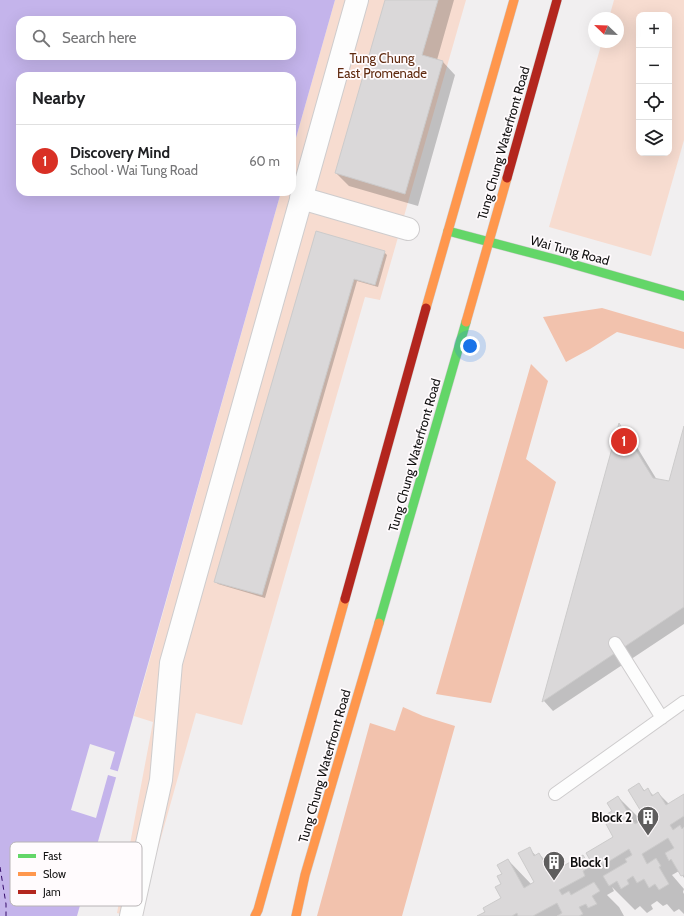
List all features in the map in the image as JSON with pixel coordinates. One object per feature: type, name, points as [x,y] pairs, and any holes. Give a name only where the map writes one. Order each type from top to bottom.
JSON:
[{"type":"main road","name":"Tung Chung Waterfront Road","points":[[255,916],[514,0]]},
{"type":"main road","name":"Tung Chung Waterfront Road","points":[[296,916],[305,875],[489,242],[557,0]]},
{"type":"main road","name":"Wai Tung Road","points":[[448,231],[558,260],[684,296]]},
{"type":"street","points":[[142,866],[161,780],[171,663],[356,0]]},
{"type":"street","points":[[301,198],[408,229]]},
{"type":"street","points":[[131,916],[133,906]]},
{"type":"lane","points":[[615,643],[662,718]]},
{"type":"lane","points":[[555,794],[684,702]]},
{"type":"green space","name":"Tung Chung East Promenade","points":[[335,0],[466,0],[380,300],[365,297],[242,725],[196,713],[142,905],[142,842],[130,842],[153,722],[134,716],[280,196],[296,196],[296,138]]},
{"type":"green space","points":[[614,0],[684,0],[684,140],[651,256],[549,227],[600,48],[624,48],[624,12],[611,12]]},
{"type":"green space","name":"Tung Chung East Promenade","points":[[118,906],[142,906],[139,916],[127,916],[117,913]]},
{"type":"shaded area","points":[[0,0],[335,0],[296,138],[296,72],[16,72],[16,196],[280,196],[98,842],[10,842],[10,906],[80,906],[77,916],[0,916]]},
{"type":"shaded area","points":[[602,308],[684,332],[684,349],[617,332],[566,362],[543,317]]},
{"type":"shaded area","points":[[531,364],[548,381],[526,459],[556,482],[491,703],[436,694]]},
{"type":"shaded area","points":[[403,707],[423,716],[455,726],[402,916],[317,916],[370,723],[395,731]]},
{"type":"pier","points":[[90,744],[115,752],[110,769],[120,772],[118,778],[108,775],[96,818],[71,810]]},
{"type":"building","points":[[385,0],[438,0],[422,55],[443,61],[405,194],[335,173]]},
{"type":"building","points":[[316,231],[385,251],[375,285],[354,279],[262,595],[214,582]]},
{"type":"building","points":[[619,423],[653,478],[669,481],[684,426],[684,607],[542,702]]},
{"type":"building","name":"Block 2","points":[[639,783],[644,791],[648,788],[652,796],[658,792],[666,805],[684,794],[684,816],[670,825],[673,830],[680,825],[682,829],[684,827],[684,875],[681,876],[671,859],[669,861],[665,853],[674,848],[668,838],[642,854],[647,864],[656,858],[661,866],[659,867],[669,884],[659,890],[655,884],[649,888],[644,879],[637,883],[633,876],[627,880],[629,884],[621,889],[617,881],[609,886],[603,876],[627,862],[625,859],[632,855],[629,849],[603,865],[600,861],[593,865],[586,853],[613,837],[606,824],[612,820],[607,814],[612,811],[607,803],[618,796],[635,824],[645,818],[628,790]]},
{"type":"building","name":"Block 1","points":[[530,847],[534,856],[539,853],[543,860],[549,857],[556,870],[583,855],[590,867],[583,871],[585,876],[559,890],[562,895],[569,891],[571,895],[594,882],[600,891],[592,896],[597,904],[588,908],[586,904],[579,907],[583,914],[579,916],[557,916],[562,913],[557,903],[533,916],[518,916],[517,913],[512,916],[477,916],[485,912],[483,908],[501,898],[495,887],[501,884],[497,876],[502,874],[497,865],[508,859],[524,888],[534,882],[518,853]]},
{"type":"ferry route","points":[[0,867],[6,904],[6,916]]},
{"type":"traffic: fast","points":[[448,231],[558,260],[684,296]]},
{"type":"traffic: fast","points":[[379,623],[466,322]]},
{"type":"traffic: slow","points":[[426,308],[514,0]]},
{"type":"traffic: slow","points":[[466,322],[507,178]]},
{"type":"traffic: slow","points":[[255,916],[258,910],[345,599]]},
{"type":"traffic: slow","points":[[296,916],[305,875],[379,623]]},
{"type":"traffic: jam","points":[[507,178],[557,0]]},
{"type":"traffic: jam","points":[[345,599],[426,308]]},
{"type":"place","name":"Discovery Mind","points":[[624,441]]},
{"type":"place","name":"Block 2","points":[[648,836]]},
{"type":"place","name":"Block 1","points":[[554,882]]}]
